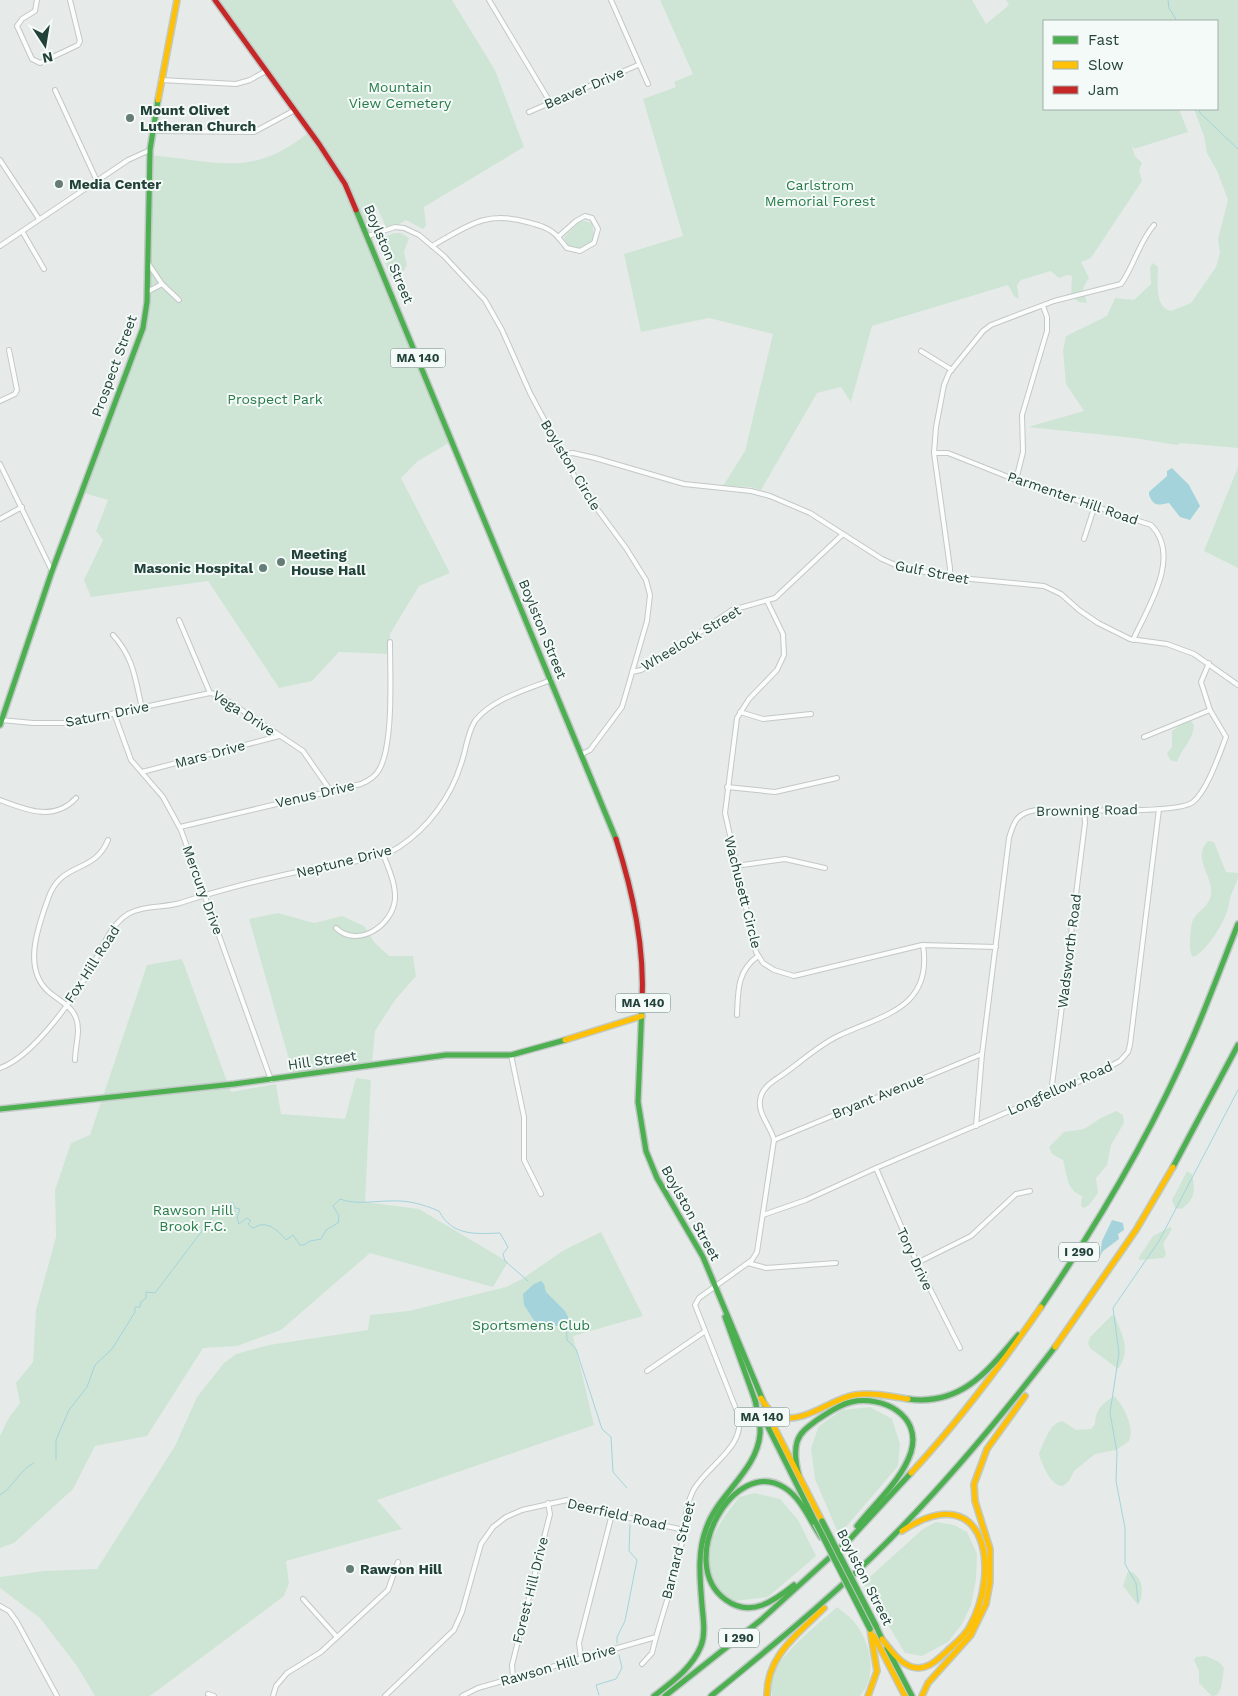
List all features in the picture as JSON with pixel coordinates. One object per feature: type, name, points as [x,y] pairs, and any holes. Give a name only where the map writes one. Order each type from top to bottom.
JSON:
[{"type":"main road","name":"Prospect Street","points":[[1,721],[52,571],[143,328],[147,292],[150,150],[161,80],[177,0]]},
{"type":"main road","name":"Boylston Street","points":[[216,0],[295,110],[345,184],[582,754],[620,850],[631,886],[642,954],[642,1016],[638,1099],[645,1148],[655,1176],[698,1246],[715,1286],[734,1345],[817,1523],[876,1626],[912,1696]]},
{"type":"main road","name":"I 290","points":[[665,1696],[767,1614],[842,1546],[893,1494],[948,1432],[1000,1367],[1039,1313],[1096,1226],[1151,1127],[1195,1033],[1238,924]]},
{"type":"main road","name":"Hill Street","points":[[0,1109],[271,1080],[446,1055],[511,1054],[549,1045],[642,1016]]},
{"type":"main road","name":"I 290","points":[[711,1696],[758,1660],[843,1585],[893,1536],[980,1444],[1054,1352],[1124,1249],[1202,1117],[1238,1045]]},
{"type":"main road","points":[[758,1399],[768,1410],[778,1415],[792,1418],[802,1416],[855,1395],[879,1395],[922,1401],[940,1399],[960,1391],[974,1382],[1039,1313]]},
{"type":"main road","points":[[922,1696],[929,1681],[968,1642],[976,1629],[987,1600],[992,1557],[974,1496],[975,1479],[980,1464],[1054,1352]]},
{"type":"main road","name":"Boylston Street","points":[[758,1399],[799,1476],[825,1542],[905,1696]]},
{"type":"main road","points":[[654,1696],[688,1665],[701,1644],[704,1626],[700,1576],[702,1545],[714,1508],[750,1462],[758,1445],[761,1429],[758,1399]]},
{"type":"main road","points":[[799,1476],[795,1450],[800,1436],[807,1427],[833,1409],[852,1402],[874,1400],[891,1404],[905,1416],[912,1438],[908,1458],[842,1546]]},
{"type":"main road","points":[[817,1523],[796,1498],[780,1486],[759,1483],[742,1489],[728,1499],[711,1528],[706,1554],[708,1576],[713,1589],[722,1599],[736,1606],[748,1608],[769,1603],[825,1562]]},
{"type":"main road","points":[[882,1639],[908,1665],[920,1668],[931,1665],[953,1646],[968,1629],[978,1609],[984,1577],[984,1557],[980,1539],[972,1526],[959,1516],[945,1513],[933,1515],[918,1521],[893,1536]]},
{"type":"main road","points":[[767,1696],[767,1679],[775,1660],[843,1585]]},
{"type":"main road","points":[[868,1696],[875,1682],[879,1666],[870,1629]]},
{"type":"street","points":[[37,0],[35,11],[22,19],[17,26],[32,59],[40,63],[78,45],[80,42],[70,0]]},
{"type":"street","points":[[489,0],[550,102]]},
{"type":"street","points":[[611,0],[648,84]]},
{"type":"street","name":"Beaver Drive","points":[[529,112],[638,65]]},
{"type":"street","points":[[161,80],[236,84],[250,80],[266,71]]},
{"type":"street","points":[[55,90],[97,181]]},
{"type":"street","points":[[153,131],[254,132],[295,110]]},
{"type":"street","points":[[0,246],[128,160],[150,150]]},
{"type":"street","points":[[0,160],[39,219]]},
{"type":"street","points":[[432,246],[472,223],[500,217],[540,225],[558,237],[567,248],[580,251],[594,243],[598,229],[592,218],[581,217],[558,237]]},
{"type":"street","points":[[950,577],[934,453],[942,394],[952,370],[987,328],[1043,306],[1121,284],[1135,261],[1145,235],[1154,225]]},
{"type":"street","name":"Boylston Circle","points":[[368,236],[387,229],[401,228],[419,235],[472,286],[492,311],[530,392],[586,496],[626,548],[649,587],[650,600],[647,621],[619,714],[590,750],[582,754]]},
{"type":"street","points":[[22,230],[44,269]]},
{"type":"street","points":[[147,261],[162,284],[179,300]]},
{"type":"street","points":[[147,292],[162,284]]},
{"type":"street","points":[[1016,480],[1023,452],[1022,415],[1047,330],[1047,317],[1043,306]]},
{"type":"street","points":[[0,401],[15,394],[17,390],[9,350]]},
{"type":"street","points":[[920,351],[952,370]]},
{"type":"street","name":"Gulf Street","points":[[562,454],[573,453],[595,458],[684,484],[762,493],[810,513],[893,565],[950,577],[1033,584],[1055,590],[1088,617],[1133,640],[1168,644],[1194,654],[1238,685]]},
{"type":"street","name":"Parmenter Hill Road","points":[[934,453],[948,453],[1016,480],[1095,505],[1151,526],[1159,533],[1163,545],[1164,569],[1133,640]]},
{"type":"street","points":[[0,464],[52,571]]},
{"type":"street","points":[[1084,539],[1095,505]]},
{"type":"street","points":[[0,519],[22,507]]},
{"type":"street","name":"Wheelock Street","points":[[632,672],[641,670],[664,657],[732,610],[767,602],[783,591],[844,534]]},
{"type":"street","points":[[46,558],[57,558]]},
{"type":"street","name":"Wachusett Circle","points":[[767,602],[783,634],[784,655],[777,670],[749,699],[740,712],[734,730],[727,787],[726,817],[752,940],[758,956],[774,970],[796,976],[923,945],[996,947]]},
{"type":"street","name":"Vega Drive","points":[[179,620],[210,693],[219,695],[303,752],[330,790]]},
{"type":"street","points":[[113,635],[130,659],[142,708]]},
{"type":"street","name":"Venus Drive","points":[[180,827],[364,783],[380,769],[385,755],[390,709],[390,642]]},
{"type":"street","name":"Browning Road","points":[[976,1126],[982,1054],[1009,838],[1015,820],[1021,814],[1036,810],[1159,809],[1188,805],[1202,791],[1226,737],[1210,710],[1200,682],[1209,663]]},
{"type":"street","name":"Neptune Drive","points":[[203,895],[383,854],[399,847],[419,832],[446,798],[461,764],[472,728],[480,716],[506,699],[551,680]]},
{"type":"street","name":"Saturn Drive","points":[[1,721],[61,723],[210,693]]},
{"type":"street","points":[[1144,737],[1210,710]]},
{"type":"street","points":[[740,712],[764,719],[811,714]]},
{"type":"street","name":"Mercury Drive","points":[[114,713],[127,751],[163,797],[180,827],[271,1080]]},
{"type":"street","name":"Mars Drive","points":[[142,772],[279,736]]},
{"type":"street","points":[[727,787],[775,792],[837,778]]},
{"type":"street","points":[[0,800],[42,813],[62,809],[76,798]]},
{"type":"street","name":"Longfellow Road","points":[[763,1214],[806,1200],[1052,1093],[1116,1064],[1128,1052],[1159,809]]},
{"type":"street","name":"Wadsworth Road","points":[[1052,1093],[1085,823],[1084,810]]},
{"type":"street","points":[[74,1060],[77,1022],[71,1009],[47,991],[38,976],[34,953],[37,932],[48,897],[56,881],[64,873],[96,859],[104,850],[108,840]]},
{"type":"street","points":[[336,928],[345,935],[363,935],[378,928],[389,916],[394,907],[394,890],[383,854]]},
{"type":"street","points":[[735,866],[785,859],[825,868]]},
{"type":"street","name":"Fox Hill Road","points":[[0,1068],[23,1055],[66,1005],[86,978],[114,927],[128,914],[138,909],[178,903],[203,895]]},
{"type":"street","points":[[715,1286],[748,1263],[756,1254],[774,1140],[760,1106],[760,1099],[765,1089],[830,1041],[896,1011],[907,1003],[920,979],[923,945]]},
{"type":"street","points":[[737,1015],[740,978],[747,965],[758,956]]},
{"type":"street","points":[[511,1054],[524,1115],[524,1160],[541,1194]]},
{"type":"street","name":"Bryant Avenue","points":[[774,1140],[982,1054]]},
{"type":"street","name":"Tory Drive","points":[[876,1168],[917,1263],[960,1348]]},
{"type":"street","points":[[917,1263],[973,1234],[1016,1194],[1030,1192]]},
{"type":"street","points":[[748,1263],[766,1268],[836,1263]]},
{"type":"street","name":"Barnard Street","points":[[642,1664],[650,1656],[656,1637],[680,1554],[693,1491],[736,1440],[740,1428],[738,1414],[704,1332],[695,1305],[699,1298],[715,1286]]},
{"type":"street","points":[[647,1371],[704,1332]]},
{"type":"street","name":"Deerfield Road","points":[[385,1696],[454,1630],[462,1612],[477,1552],[492,1529],[509,1516],[548,1503],[573,1501],[612,1514],[684,1530]]},
{"type":"street","name":"Forest Hill Drive","points":[[513,1677],[512,1665],[550,1514],[548,1503]]},
{"type":"street","points":[[581,1658],[580,1641],[612,1514]]},
{"type":"street","points":[[272,1696],[276,1686],[288,1673],[321,1652],[388,1590],[398,1562]]},
{"type":"street","points":[[303,1599],[337,1637]]},
{"type":"street","points":[[0,1606],[8,1611],[16,1620],[57,1696]]},
{"type":"street","name":"Rawson Hill Drive","points":[[462,1696],[478,1688],[513,1677],[656,1637]]},
{"type":"street","points":[[208,1694],[214,1696]]},
{"type":"green space","name":"Prospect Park","points":[[216,0],[452,0],[495,70],[524,147],[424,207],[426,226],[423,229],[406,220],[395,227],[387,229],[376,205],[368,236],[452,441],[418,461],[401,478],[450,573],[419,586],[390,634],[390,654],[339,652],[312,681],[279,688],[208,581],[91,597],[84,580],[103,540],[96,531],[108,500],[81,492],[146,317],[150,155],[215,163],[252,161],[271,156],[290,146],[310,131]]},
{"type":"green space","name":"Carlstrom Memorial Forest","points":[[660,0],[972,0],[986,24],[1009,5],[1006,0],[1238,0],[1238,448],[1181,443],[1177,445],[1134,438],[1028,427],[1084,411],[1066,384],[1063,351],[1066,336],[1107,316],[1115,298],[1134,300],[1151,284],[1150,267],[1153,263],[1158,267],[1159,299],[1166,309],[1171,311],[1191,303],[1216,267],[1220,253],[1218,239],[1228,200],[1217,171],[1207,153],[1204,136],[1194,110],[1218,110],[1218,20],[1043,20],[1043,110],[1179,110],[1188,132],[1134,149],[1131,143],[1135,156],[1142,163],[1139,170],[1142,181],[1091,258],[1081,262],[1089,278],[1083,288],[1087,303],[1079,302],[1071,296],[1072,276],[1068,275],[1059,278],[1051,271],[1021,280],[1017,285],[1019,299],[1014,296],[1008,285],[872,326],[851,402],[841,387],[817,393],[761,490],[751,487],[723,486],[745,451],[773,334],[709,318],[641,332],[624,254],[683,236],[643,99],[676,87],[674,82],[693,74]]},
{"type":"green space","points":[[581,220],[592,223],[594,236],[589,245],[577,249],[568,245],[564,237]]},
{"type":"green space","points":[[394,233],[401,233],[409,238],[404,252],[407,265],[397,282],[390,276],[380,247],[383,238]]},
{"type":"green space","points":[[1238,467],[1238,568],[1204,551]]},
{"type":"green space","points":[[1189,719],[1194,725],[1192,736],[1177,762],[1170,760],[1167,753],[1172,747],[1172,731]]},
{"type":"green space","points":[[1208,841],[1214,842],[1226,872],[1238,873],[1238,876],[1221,925],[1203,950],[1193,957],[1190,945],[1192,923],[1208,903],[1211,895],[1211,888],[1202,861],[1203,847]]},
{"type":"green space","points":[[278,913],[314,923],[342,916],[364,926],[374,942],[389,956],[413,956],[416,976],[395,1000],[375,1031],[372,1065],[294,1077],[249,919]]},
{"type":"green space","name":"Rawson Hill Brook F.C.","points":[[182,959],[231,1092],[276,1084],[281,1114],[345,1119],[356,1078],[371,1080],[365,1202],[419,1209],[508,1262],[493,1287],[370,1253],[281,1330],[237,1346],[203,1348],[147,1436],[95,1446],[73,1489],[14,1543],[0,1548],[0,1436],[8,1419],[20,1403],[16,1383],[33,1362],[36,1310],[56,1237],[55,1190],[71,1143],[90,1135],[147,965]]},
{"type":"green space","points":[[1116,1111],[1123,1115],[1124,1123],[1111,1145],[1107,1165],[1096,1178],[1098,1193],[1089,1205],[1084,1208],[1081,1206],[1082,1196],[1070,1186],[1063,1160],[1052,1154],[1049,1147],[1064,1132],[1084,1129]]},
{"type":"green space","points":[[1187,1171],[1192,1174],[1194,1185],[1192,1198],[1181,1209],[1175,1208],[1172,1200]]},
{"type":"green space","points":[[1170,1227],[1172,1229],[1163,1244],[1166,1254],[1164,1258],[1139,1260],[1139,1257],[1153,1236]]},
{"type":"green space","name":"Rawson Hill","points":[[601,1232],[643,1316],[573,1336],[594,1425],[377,1500],[402,1529],[286,1561],[289,1583],[284,1596],[150,1696],[95,1696],[77,1666],[40,1618],[0,1588],[0,1577],[44,1571],[97,1569],[175,1446],[197,1397],[224,1363],[236,1354],[269,1345],[368,1330],[370,1315],[409,1311],[506,1287],[522,1279],[564,1250]]},
{"type":"green space","points":[[1112,1315],[1115,1316],[1123,1337],[1125,1349],[1118,1369],[1090,1348],[1088,1343],[1090,1337]]},
{"type":"green space","points":[[1114,1396],[1128,1417],[1131,1430],[1129,1441],[1116,1450],[1095,1454],[1074,1471],[1069,1481],[1063,1486],[1054,1483],[1044,1468],[1039,1453],[1050,1429],[1062,1421],[1076,1430],[1091,1429],[1095,1424],[1100,1408]]},
{"type":"green space","points":[[870,1407],[892,1419],[900,1444],[898,1466],[839,1535],[815,1479],[811,1448],[819,1426],[842,1410]]},
{"type":"green space","points":[[755,1493],[780,1499],[798,1520],[816,1556],[768,1597],[734,1601],[721,1594],[711,1577],[709,1556],[712,1538],[724,1517],[739,1497]]},
{"type":"green space","points":[[936,1522],[954,1525],[967,1532],[977,1554],[976,1579],[971,1605],[962,1624],[948,1642],[922,1656],[905,1653],[863,1583],[923,1529]]},
{"type":"green space","points":[[1128,1571],[1140,1580],[1142,1595],[1138,1605],[1123,1586]]},
{"type":"green space","points":[[837,1607],[855,1623],[865,1640],[871,1669],[866,1688],[860,1696],[772,1696],[770,1684],[773,1674],[787,1653]]},
{"type":"green space","points":[[1206,1656],[1219,1662],[1224,1668],[1221,1688],[1217,1695],[1212,1696],[1199,1683],[1199,1671],[1194,1660],[1196,1657]]},
{"type":"water","points":[[1172,468],[1189,485],[1200,506],[1190,520],[1180,517],[1169,503],[1159,505],[1155,503],[1149,495],[1149,492],[1167,476],[1167,471]]},
{"type":"water","points":[[1112,1220],[1123,1223],[1124,1230],[1118,1234],[1119,1239],[1103,1251],[1100,1256],[1102,1241]]},
{"type":"water","points":[[541,1281],[546,1292],[565,1311],[569,1319],[560,1326],[537,1325],[524,1305],[523,1294],[534,1284]]},
{"type":"waterway","points":[[1168,0],[1169,8],[1176,20]]},
{"type":"waterway","points":[[1199,110],[1200,113],[1238,149]]},
{"type":"waterway","points":[[1138,1602],[1136,1583],[1125,1564],[1125,1528],[1116,1481],[1117,1452],[1110,1413],[1119,1353],[1113,1308],[1159,1241],[1238,1090]]},
{"type":"waterway","points":[[56,1459],[56,1440],[69,1410],[87,1387],[95,1365],[112,1349],[135,1312],[135,1307],[140,1307],[141,1302],[146,1298],[146,1292],[155,1293],[214,1215],[227,1209],[231,1203],[233,1203],[235,1208],[240,1209],[237,1218],[239,1224],[247,1218],[251,1221],[248,1224],[252,1228],[267,1225],[278,1231],[286,1240],[293,1235],[300,1245],[321,1239],[326,1230],[338,1223],[339,1216],[333,1206],[340,1199],[358,1202],[403,1201],[421,1204],[439,1211],[450,1225],[465,1232],[482,1234],[500,1233],[508,1247],[503,1254],[505,1261],[528,1281]]},
{"type":"waterway","points":[[566,1320],[567,1340],[576,1349],[602,1429],[611,1437],[613,1472],[627,1488]]},
{"type":"waterway","points":[[0,1495],[9,1488],[24,1470],[34,1463]]},
{"type":"waterway","points":[[617,1643],[617,1637],[625,1621],[637,1560],[629,1551],[630,1525]]},
{"type":"waterway","points":[[599,1695],[596,1685],[616,1679],[622,1668],[619,1655]]},
{"type":"traffic: fast","points":[[0,725],[52,571],[143,328],[147,302],[150,150],[158,100]]},
{"type":"traffic: fast","points":[[356,210],[616,839]]},
{"type":"traffic: fast","points":[[1041,1307],[1104,1209],[1142,1142],[1193,1037],[1238,924]]},
{"type":"traffic: fast","points":[[642,1004],[638,1102],[646,1151],[657,1178],[703,1257],[774,1427]]},
{"type":"traffic: fast","points":[[0,1109],[234,1084],[446,1055],[511,1055],[565,1040]]},
{"type":"traffic: fast","points":[[1173,1167],[1238,1045]]},
{"type":"traffic: fast","points":[[725,1317],[756,1403]]},
{"type":"traffic: fast","points":[[908,1399],[927,1400],[958,1392],[984,1373],[1018,1335]]},
{"type":"traffic: fast","points":[[711,1696],[852,1576],[896,1533],[967,1456],[1055,1347]]},
{"type":"traffic: fast","points":[[654,1696],[687,1668],[701,1646],[704,1626],[700,1566],[701,1547],[711,1517],[752,1460],[757,1447],[760,1430],[755,1400]]},
{"type":"traffic: fast","points":[[799,1476],[796,1459],[798,1438],[817,1420],[837,1407],[851,1402],[875,1402],[897,1410],[911,1428],[913,1439],[911,1452],[895,1482],[857,1526]]},
{"type":"traffic: fast","points":[[760,1411],[815,1521]]},
{"type":"traffic: fast","points":[[665,1696],[761,1620],[851,1538],[911,1473]]},
{"type":"traffic: fast","points":[[794,1585],[770,1602],[753,1607],[744,1608],[726,1600],[712,1583],[706,1562],[708,1539],[717,1517],[730,1499],[747,1486],[766,1482],[785,1488],[791,1493],[801,1504],[821,1537]]},
{"type":"traffic: fast","points":[[822,1521],[876,1626]]},
{"type":"traffic: fast","points":[[816,1523],[870,1629]]},
{"type":"traffic: fast","points":[[876,1626],[882,1639]]},
{"type":"traffic: fast","points":[[887,1648],[912,1696]]},
{"type":"traffic: slow","points":[[158,100],[177,0]]},
{"type":"traffic: slow","points":[[565,1040],[642,1016]]},
{"type":"traffic: slow","points":[[1055,1347],[1136,1230],[1173,1167]]},
{"type":"traffic: slow","points":[[911,1473],[979,1392],[1041,1307]]},
{"type":"traffic: slow","points":[[761,1398],[770,1411],[781,1417],[792,1418],[854,1395],[874,1394],[908,1399]]},
{"type":"traffic: slow","points":[[922,1696],[928,1683],[971,1635],[986,1604],[990,1582],[990,1549],[975,1501],[974,1484],[987,1449],[1025,1396]]},
{"type":"traffic: slow","points":[[774,1427],[822,1521]]},
{"type":"traffic: slow","points":[[882,1639],[895,1655],[907,1665],[922,1668],[930,1664],[958,1641],[969,1628],[979,1605],[984,1581],[984,1557],[979,1537],[969,1522],[953,1515],[930,1517],[902,1531]]},
{"type":"traffic: slow","points":[[767,1696],[768,1682],[778,1657],[794,1637],[824,1608]]},
{"type":"traffic: slow","points":[[868,1696],[877,1671],[870,1629]]},
{"type":"traffic: slow","points":[[874,1636],[905,1696]]},
{"type":"traffic: jam","points":[[215,0],[319,144],[345,184],[356,210]]},
{"type":"traffic: jam","points":[[616,839],[628,880],[640,941],[642,1004]]},
{"type":"place","name":"Mount Olivet Lutheran Church","points":[[130,118]]},
{"type":"place","name":"Media Center","points":[[59,184]]},
{"type":"place","name":"Meeting House Hall","points":[[281,562]]},
{"type":"place","name":"Masonic Hospital","points":[[263,568]]},
{"type":"place","name":"Rawson Hill","points":[[350,1569]]},
{"type":"park label","name":"Mountain View Cemetery","points":[[400,95]]},
{"type":"park label","name":"Sportsmens Club","points":[[531,1325]]}]
